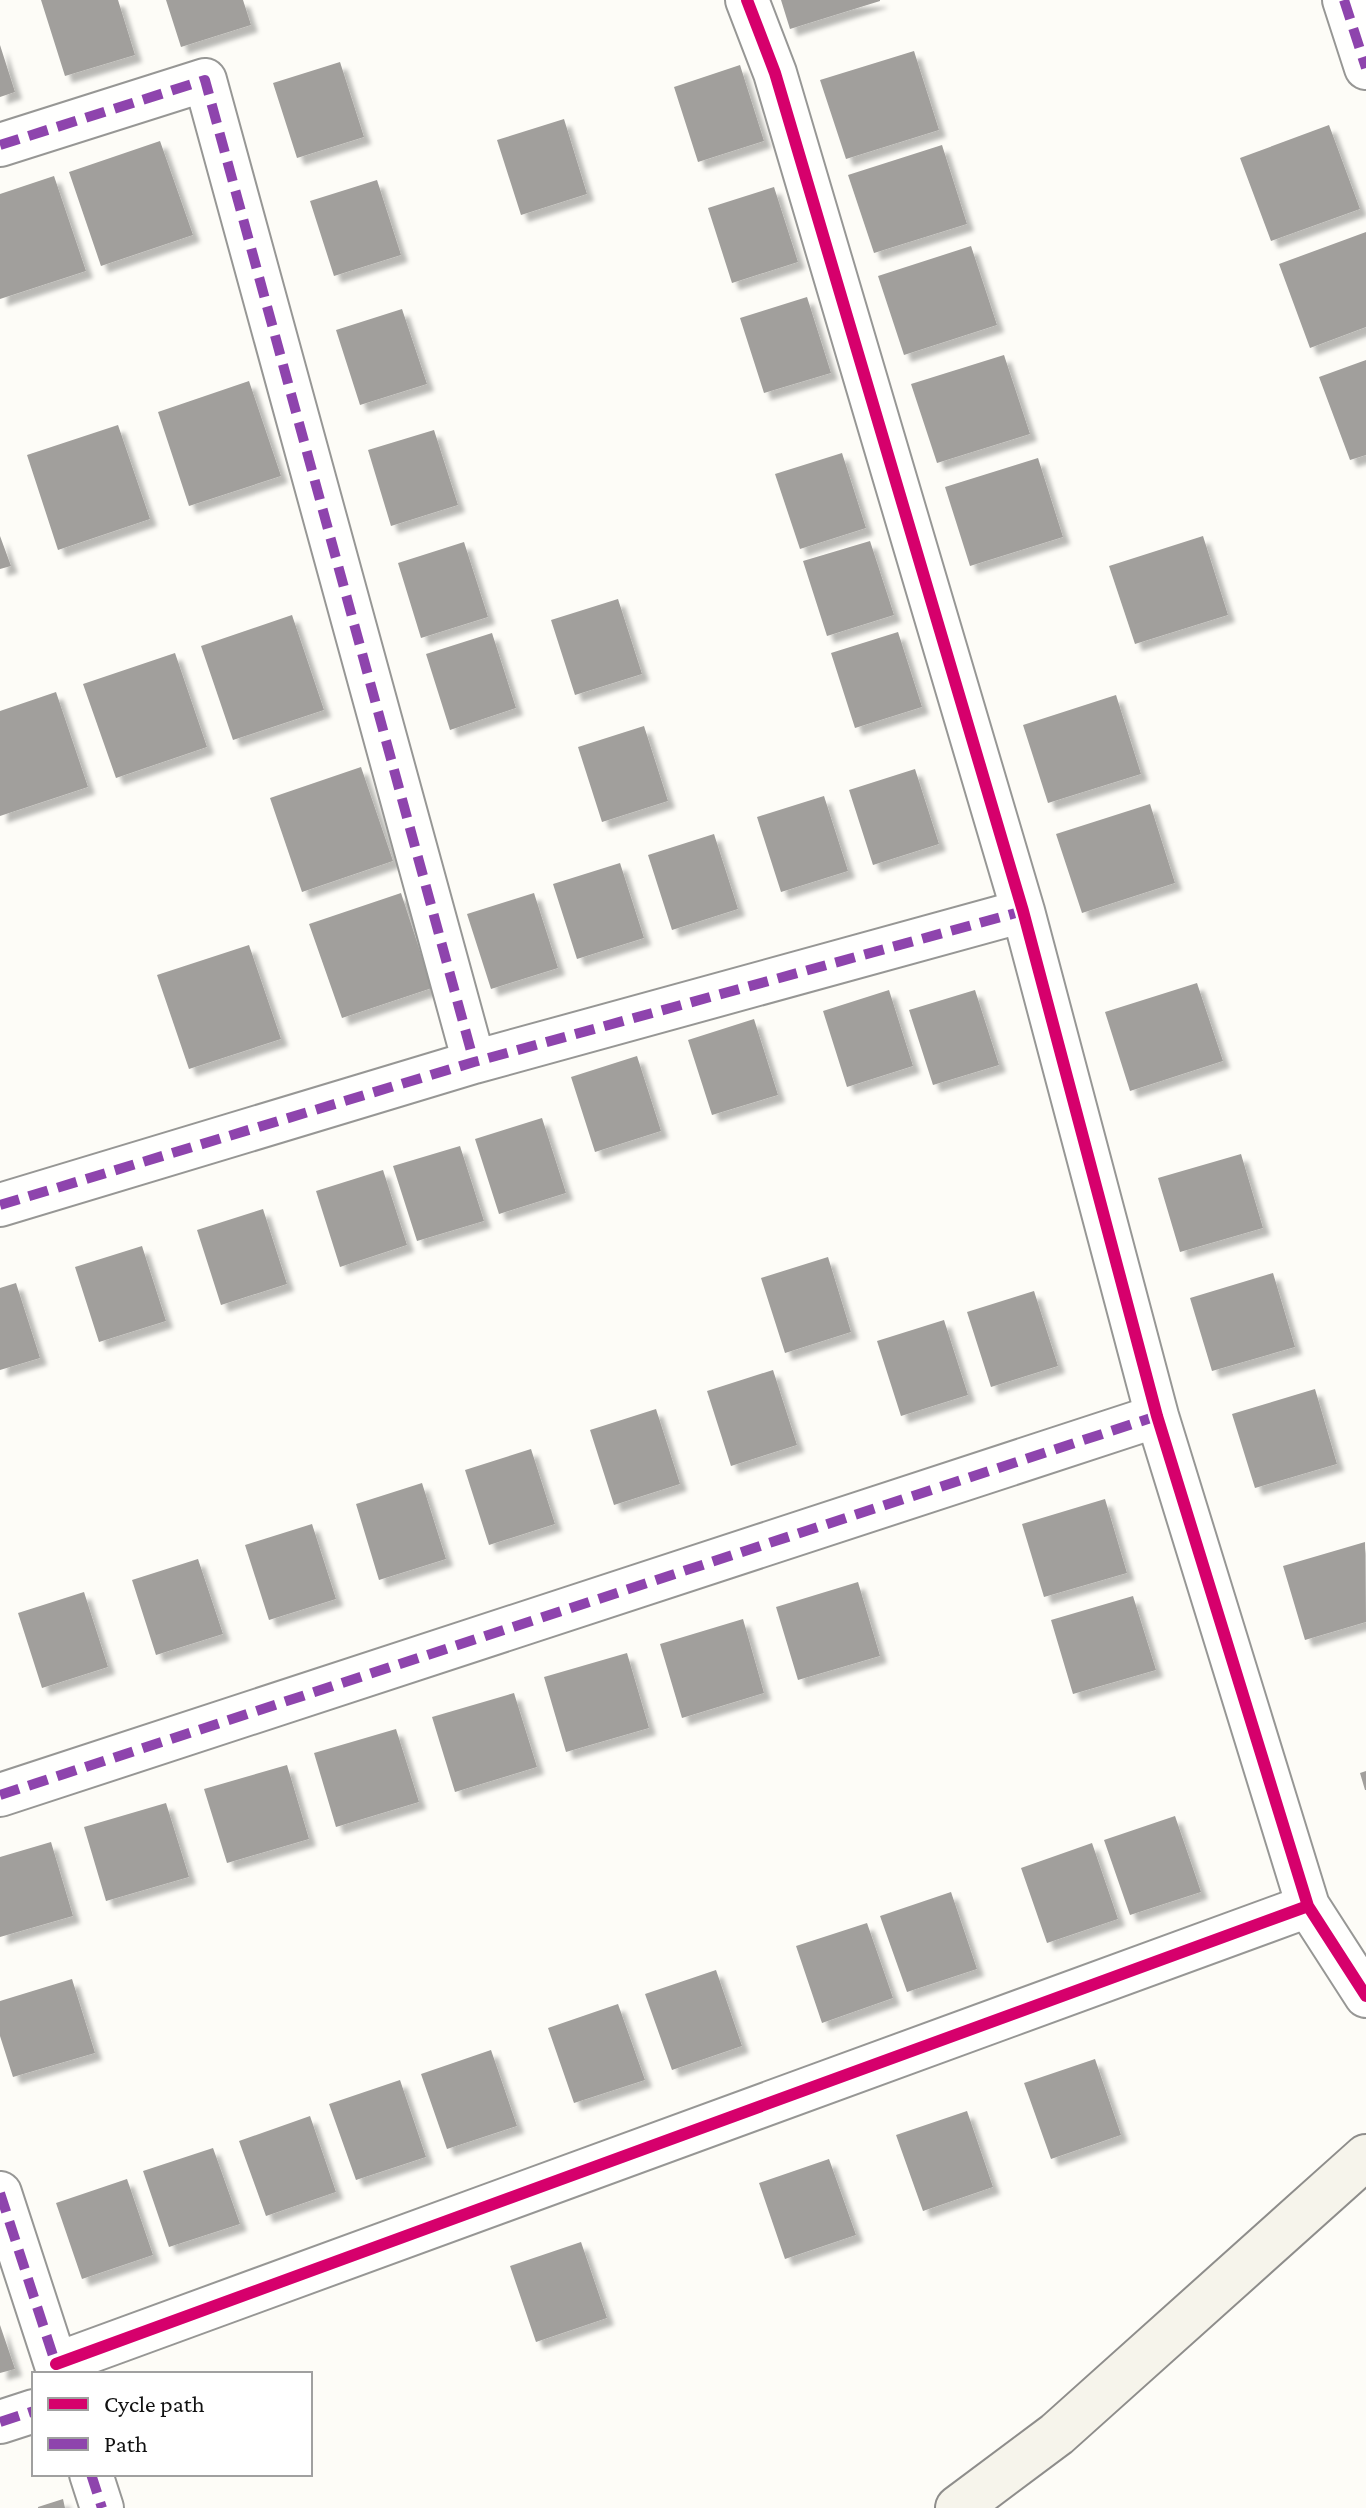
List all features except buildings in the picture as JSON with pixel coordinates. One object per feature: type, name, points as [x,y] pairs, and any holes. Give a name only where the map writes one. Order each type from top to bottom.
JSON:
[{"type":"main road","points":[[958,2508],[1057,2434],[1366,2157]]},
{"type":"street","points":[[747,0],[780,88],[1023,911],[1157,1416],[1308,1906],[1366,1996]]},
{"type":"street","points":[[1344,0],[1366,68]]},
{"type":"street","points":[[0,145],[205,80],[474,1062]]},
{"type":"street","points":[[0,1205],[474,1062],[1023,911]]},
{"type":"street","points":[[0,1795],[1157,1416]]},
{"type":"street","points":[[0,2193],[57,2369],[1308,1906]]},
{"type":"street","points":[[0,2422],[32,2412]]},
{"type":"street","points":[[92,2476],[102,2508]]},
{"type":"marked path","points":[[1344,0],[1366,68]]},
{"type":"marked path","points":[[0,145],[205,80],[474,1062]]},
{"type":"marked path","points":[[0,1205],[474,1062],[1023,911]]},
{"type":"marked path","points":[[0,1795],[1157,1416]]},
{"type":"marked path","points":[[0,2193],[57,2368]]},
{"type":"marked path","points":[[0,2422],[32,2412]]},
{"type":"marked path","points":[[92,2476],[102,2508]]},
{"type":"cycle path","points":[[747,0],[775,73],[1023,911],[1157,1416],[1308,1906],[1366,1996]]},
{"type":"cycle path","points":[[56,2364],[1308,1906]]}]
